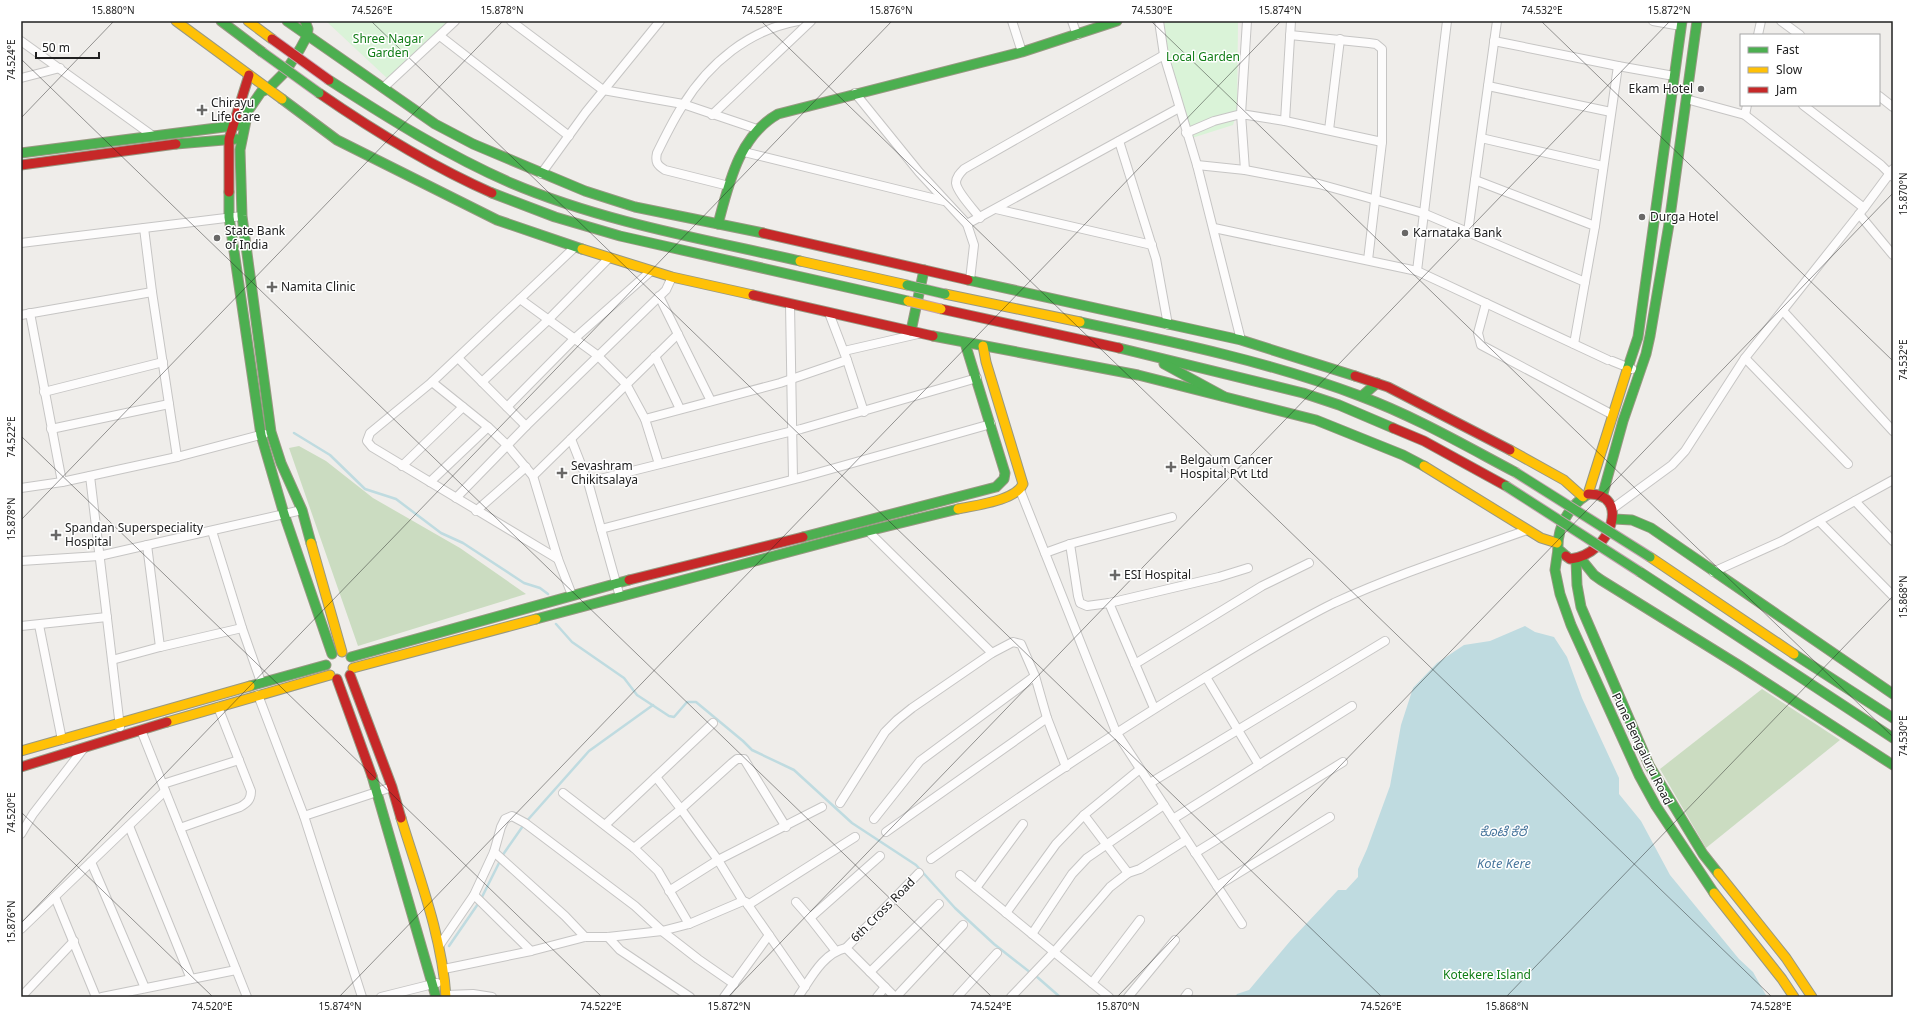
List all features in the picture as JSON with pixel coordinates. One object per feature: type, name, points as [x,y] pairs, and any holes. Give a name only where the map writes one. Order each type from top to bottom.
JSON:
[{"type":"main road","points":[[176,21],[336,140],[497,220],[575,247],[672,277],[921,334],[1138,375],[1316,420],[1402,455],[1436,472],[1527,530],[1558,546],[1565,556],[1578,560],[1601,580],[1765,682],[1893,765]]},
{"type":"main road","points":[[221,21],[352,116],[425,159],[481,188],[532,209],[590,228],[657,246],[1146,354],[1258,381],[1303,393],[1339,405],[1424,442],[1506,486],[1893,738]]},
{"type":"main road","points":[[248,21],[329,80],[427,142],[479,169],[537,194],[594,214],[650,228],[945,294],[1137,334],[1256,363],[1362,396],[1439,432],[1515,472],[1650,557],[1732,613],[1893,718]]},
{"type":"main road","points":[[287,21],[435,124],[473,144],[585,192],[635,207],[1241,340],[1377,383],[1400,392],[1529,460],[1564,480],[1586,495],[1602,497],[1612,509],[1614,518],[1608,534],[1600,544],[1578,560]]},
{"type":"main road","points":[[305,21],[308,29],[308,36],[285,72],[268,89],[261,92],[253,101],[248,111],[241,139],[242,216],[271,432],[281,463],[302,510],[342,652]]},
{"type":"main road","points":[[718,224],[729,186],[744,152],[757,129],[767,120],[778,114],[1022,52],[1117,21]]},
{"type":"main road","points":[[1602,497],[1623,421],[1646,354],[1657,296],[1697,21]]},
{"type":"main road","points":[[1558,546],[1566,519],[1573,506],[1586,495],[1629,369],[1638,337],[1681,24]]},
{"type":"main road","points":[[21,752],[119,722],[326,665],[332,654],[284,514],[261,435],[229,217],[228,153],[232,125],[248,74]]},
{"type":"main road","points":[[1669,118],[1683,120]]},
{"type":"main road","points":[[21,153],[232,125],[244,125]]},
{"type":"main road","points":[[21,165],[157,145],[241,139]]},
{"type":"main road","points":[[911,331],[924,270]]},
{"type":"main road","points":[[1645,294],[1657,296]]},
{"type":"main road","points":[[332,654],[342,652],[351,657],[616,583],[778,544],[996,486],[1004,479],[1005,473],[965,343]]},
{"type":"main road","points":[[21,767],[121,735],[258,695],[334,677],[342,679],[352,672],[554,614],[868,531],[1011,496],[1020,490],[1023,484],[986,362],[984,346]]},
{"type":"main road","points":[[1146,354],[1223,396]]},
{"type":"main road","points":[[1362,396],[1377,383]]},
{"type":"main road","points":[[1614,518],[1641,522],[1893,694]]},
{"type":"main road","name":"Pune Bengaluru Road","points":[[1558,546],[1555,570],[1560,594],[1571,625],[1639,776],[1656,806],[1714,894],[1782,979],[1794,997]]},
{"type":"main road","name":"Pune Bengaluru Road","points":[[1578,560],[1577,585],[1580,606],[1649,765],[1703,854],[1786,958],[1812,997]]},
{"type":"main road","points":[[550,601],[554,614]]},
{"type":"main road","points":[[351,657],[352,672],[392,786],[439,946],[444,969],[446,996]]},
{"type":"main road","points":[[326,665],[334,677],[378,791],[436,997]]},
{"type":"street","points":[[383,88],[455,21]]},
{"type":"street","points":[[511,21],[603,90],[683,104],[757,129]]},
{"type":"street","points":[[541,174],[603,90],[660,21]]},
{"type":"street","points":[[729,186],[664,170],[658,166],[656,160],[657,153],[683,104],[701,80],[730,51],[766,30],[798,21]]},
{"type":"street","points":[[712,115],[812,21]]},
{"type":"street","points":[[1012,21],[1022,52]]},
{"type":"street","points":[[1072,21],[1077,35]]},
{"type":"street","points":[[1159,21],[1164,55],[1186,133],[1197,165],[1241,340]]},
{"type":"street","points":[[1245,170],[1241,114],[1247,21]]},
{"type":"street","points":[[1285,121],[1291,21]]},
{"type":"street","points":[[1416,271],[1447,21]]},
{"type":"street","points":[[1468,232],[1497,21]]},
{"type":"street","points":[[1653,21],[1681,24]]},
{"type":"street","points":[[1758,34],[1761,21]]},
{"type":"street","points":[[1781,21],[1799,34]]},
{"type":"street","points":[[1290,35],[1340,39],[1376,44],[1382,49],[1382,142],[1374,198],[1368,260]]},
{"type":"street","points":[[440,36],[569,136]]},
{"type":"street","points":[[1329,130],[1340,39]]},
{"type":"street","points":[[21,41],[153,136]]},
{"type":"street","points":[[1494,41],[1674,76]]},
{"type":"street","points":[[980,218],[958,190],[956,184],[958,176],[964,169],[1164,55]]},
{"type":"street","points":[[1574,344],[1595,226],[1618,66]]},
{"type":"street","points":[[21,78],[60,68]]},
{"type":"street","points":[[1488,86],[1611,112]]},
{"type":"street","points":[[855,94],[944,201],[967,224],[974,245],[970,280]]},
{"type":"street","points":[[1880,97],[1893,107]]},
{"type":"street","points":[[1686,99],[1745,115],[1864,208]]},
{"type":"street","points":[[1745,115],[1747,106]]},
{"type":"street","points":[[1612,509],[1672,465],[1686,451],[1745,358],[1892,173],[1804,106]]},
{"type":"street","points":[[967,224],[1179,108]]},
{"type":"street","points":[[1186,133],[1214,120],[1241,114],[1285,121],[1382,142]]},
{"type":"street","points":[[1481,138],[1603,166]]},
{"type":"street","points":[[1120,141],[1156,259],[1168,325]]},
{"type":"street","points":[[744,152],[944,201]]},
{"type":"street","points":[[1197,165],[1245,170],[1319,184],[1374,198],[1423,213],[1585,282]]},
{"type":"street","points":[[1476,180],[1595,226]]},
{"type":"street","points":[[996,209],[1152,245]]},
{"type":"street","points":[[1859,214],[1893,256]]},
{"type":"street","points":[[21,243],[242,216]]},
{"type":"street","points":[[144,228],[152,292],[177,457]]},
{"type":"street","points":[[1214,228],[1416,271],[1629,369],[1640,372]]},
{"type":"street","points":[[558,559],[402,466],[372,447],[367,441],[370,433],[432,382],[575,247]]},
{"type":"street","points":[[482,382],[548,321],[609,258]]},
{"type":"street","points":[[507,408],[574,340],[651,271]]},
{"type":"street","points":[[456,498],[597,355],[666,290],[672,277]]},
{"type":"street","points":[[62,482],[44,392],[25,314],[152,292]]},
{"type":"street","points":[[659,296],[711,401]]},
{"type":"street","points":[[520,299],[574,340],[597,355],[626,384],[645,418],[659,464]]},
{"type":"street","points":[[1486,303],[1478,333],[1481,345],[1613,415]]},
{"type":"street","points":[[790,304],[793,480]]},
{"type":"street","points":[[1783,311],[1893,431]]},
{"type":"street","points":[[829,313],[848,360],[864,412]]},
{"type":"street","points":[[533,476],[678,334]]},
{"type":"street","points":[[844,352],[921,334]]},
{"type":"street","points":[[655,356],[680,409]]},
{"type":"street","points":[[458,358],[526,426]]},
{"type":"street","points":[[1745,358],[1848,464]]},
{"type":"street","points":[[645,418],[791,380],[848,360]]},
{"type":"street","points":[[44,392],[163,362]]},
{"type":"street","points":[[588,482],[791,432],[977,378]]},
{"type":"street","points":[[432,382],[488,427],[507,445],[533,476],[558,559],[572,595]]},
{"type":"street","points":[[51,429],[169,404]]},
{"type":"street","points":[[402,466],[463,407]]},
{"type":"street","points":[[601,529],[793,480],[990,424]]},
{"type":"street","points":[[430,482],[488,427]]},
{"type":"street","points":[[21,488],[62,482],[177,457],[271,432]]},
{"type":"street","points":[[571,439],[588,482],[620,596]]},
{"type":"street","points":[[476,511],[526,467]]},
{"type":"street","points":[[90,476],[121,735]]},
{"type":"street","points":[[1713,572],[1782,541],[1893,480]]},
{"type":"street","points":[[1020,490],[1116,732],[1242,924]]},
{"type":"street","points":[[1855,500],[1893,541]]},
{"type":"street","points":[[21,561],[99,556],[302,510]]},
{"type":"street","points":[[1045,553],[1070,544],[1172,517]]},
{"type":"street","points":[[1819,520],[1893,596]]},
{"type":"street","points":[[931,860],[1116,732],[1292,625],[1335,603],[1411,571],[1527,530]]},
{"type":"street","points":[[212,531],[242,628],[261,682]]},
{"type":"street","points":[[868,531],[992,653]]},
{"type":"street","points":[[1070,544],[1078,596],[1080,603],[1087,606],[1109,603],[1219,577],[1248,568]]},
{"type":"street","points":[[147,545],[160,647]]},
{"type":"street","points":[[1135,664],[1262,586],[1309,563]]},
{"type":"street","points":[[1109,603],[1154,708]]},
{"type":"street","points":[[21,626],[106,617]]},
{"type":"street","points":[[40,625],[62,740]]},
{"type":"street","points":[[112,660],[242,628]]},
{"type":"street","points":[[840,803],[885,732],[897,720],[992,653],[1013,642],[1020,644],[1035,676],[1047,718],[1066,767]]},
{"type":"street","points":[[1150,783],[1385,642]]},
{"type":"street","points":[[874,819],[920,761],[1035,676]]},
{"type":"street","points":[[1206,677],[1259,765]]},
{"type":"street","points":[[258,695],[304,816],[362,997]]},
{"type":"street","points":[[1173,819],[1352,706]]},
{"type":"street","points":[[180,828],[246,803],[251,797],[251,791],[218,707]]},
{"type":"street","points":[[886,832],[1047,718]]},
{"type":"street","points":[[605,825],[713,723]]},
{"type":"street","points":[[141,730],[247,997]]},
{"type":"street","points":[[21,834],[33,814],[84,748]]},
{"type":"street","points":[[634,848],[681,809],[737,759],[744,759],[786,827]]},
{"type":"street","points":[[21,929],[129,826],[164,787],[239,760]]},
{"type":"street","points":[[1195,852],[1343,762]]},
{"type":"street","points":[[1006,913],[1051,850],[1084,815],[1140,769]]},
{"type":"street","points":[[656,777],[718,860],[746,903],[805,987]]},
{"type":"street","points":[[304,816],[392,786]]},
{"type":"street","points":[[563,793],[634,848],[655,867],[689,924]]},
{"type":"street","points":[[1032,934],[1072,874],[1087,858],[1164,805]]},
{"type":"street","points":[[669,891],[718,860],[786,827],[822,807]]},
{"type":"street","points":[[1084,815],[1128,873]]},
{"type":"street","points":[[439,946],[474,895],[494,852],[505,819],[512,816],[520,819],[635,906],[662,931],[734,984]]},
{"type":"street","points":[[1217,886],[1330,817]]},
{"type":"street","points":[[976,888],[1023,824]]},
{"type":"street","points":[[129,826],[191,979]]},
{"type":"street","points":[[444,969],[532,951],[585,937],[608,937],[662,931],[689,924],[746,903],[855,837]]},
{"type":"street","points":[[1011,997],[1054,952],[1110,887],[1128,873],[1140,869],[1186,840]]},
{"type":"street","points":[[494,852],[565,916],[585,937]]},
{"type":"street","points":[[810,918],[880,856]]},
{"type":"street","points":[[91,862],[145,988]]},
{"type":"street","name":"6th Cross Road","points":[[835,950],[846,948],[919,873]]},
{"type":"street","points":[[960,875],[1109,997]]},
{"type":"street","points":[[474,895],[532,951]]},
{"type":"street","points":[[54,897],[74,941],[96,997]]},
{"type":"street","points":[[796,902],[835,950],[820,965],[798,997]]},
{"type":"street","points":[[870,972],[939,904]]},
{"type":"street","points":[[1092,983],[1140,920]]},
{"type":"street","points":[[846,948],[896,997],[963,925]]},
{"type":"street","points":[[724,997],[769,935]]},
{"type":"street","points":[[608,937],[620,950],[690,997]]},
{"type":"street","points":[[1128,997],[1175,940]]},
{"type":"street","points":[[21,997],[74,941]]},
{"type":"street","points":[[957,997],[997,953]]},
{"type":"street","points":[[102,997],[236,970]]},
{"type":"street","points":[[381,997],[445,980]]},
{"type":"street","points":[[877,997],[885,987]]},
{"type":"street","points":[[446,996],[473,994],[492,997]]},
{"type":"green space","name":"Shree Nagar Garden","points":[[326,21],[456,21],[388,79]]},
{"type":"green space","name":"Local Garden","points":[[1168,21],[1238,21],[1237,113],[1233,125],[1192,138],[1159,27]]},
{"type":"green space","points":[[299,446],[326,461],[373,498],[460,548],[526,594],[358,646],[289,448]]},
{"type":"green space","points":[[1762,689],[1840,740],[1706,848],[1660,769]]},
{"type":"water","name":"ಕೊಟೆ ಕೆರೆ","points":[[1525,626],[1535,632],[1554,637],[1567,657],[1582,698],[1619,778],[1619,794],[1641,821],[1670,875],[1739,959],[1753,972],[1767,997],[1235,997],[1237,994],[1249,990],[1291,940],[1338,890],[1346,890],[1358,877],[1358,869],[1367,849],[1390,786],[1401,725],[1413,688],[1437,663],[1464,645],[1490,641]]},
{"type":"waterway","points":[[294,433],[330,455],[365,489],[396,499],[441,533],[463,543],[524,583],[540,588],[548,594]]},
{"type":"waterway","points":[[556,624],[572,642],[624,678],[637,695],[669,716],[674,717],[687,702],[696,702],[752,750],[794,770],[852,823],[916,865],[955,908],[994,944],[1031,973]]},
{"type":"waterway","points":[[502,856],[525,823],[589,751],[653,705]]},
{"type":"waterway","points":[[449,946],[480,901],[500,861]]},
{"type":"waterway","points":[[1036,976],[1060,997]]},
{"type":"traffic: fast","points":[[221,21],[262,52]]},
{"type":"traffic: fast","points":[[287,21],[435,124],[473,144],[585,191],[635,207],[763,233]]},
{"type":"traffic: fast","points":[[305,21],[308,29],[307,36],[300,49],[285,72],[268,89],[261,92],[248,111],[240,150],[242,216],[271,432],[281,463],[302,510],[311,543]]},
{"type":"traffic: fast","points":[[718,224],[732,177],[745,148],[765,123],[778,114],[1022,52],[1117,21]]},
{"type":"traffic: fast","points":[[1627,370],[1638,337],[1682,21]]},
{"type":"traffic: fast","points":[[1602,497],[1623,421],[1646,354],[1650,336],[1669,224],[1697,21]]},
{"type":"traffic: fast","points":[[262,52],[319,93]]},
{"type":"traffic: fast","points":[[329,80],[441,148],[487,172],[546,197],[617,219],[690,237],[800,261]]},
{"type":"traffic: fast","points":[[282,99],[337,140],[497,220],[582,249]]},
{"type":"traffic: fast","points":[[21,153],[240,125]]},
{"type":"traffic: fast","points":[[176,144],[236,139]]},
{"type":"traffic: fast","points":[[229,192],[229,217],[261,435],[284,514],[332,654]]},
{"type":"traffic: fast","points":[[492,193],[555,217],[620,236],[908,301]]},
{"type":"traffic: fast","points":[[911,331],[924,270]]},
{"type":"traffic: fast","points":[[968,280],[1241,340],[1355,376]]},
{"type":"traffic: fast","points":[[907,285],[945,294]]},
{"type":"traffic: fast","points":[[1080,322],[1222,354],[1326,384],[1380,404],[1439,431],[1515,472]]},
{"type":"traffic: fast","points":[[933,336],[1138,375],[1316,420],[1403,455],[1424,466]]},
{"type":"traffic: fast","points":[[803,537],[996,487],[1004,479],[1005,473],[965,343]]},
{"type":"traffic: fast","points":[[1119,348],[1303,393],[1339,405],[1393,428]]},
{"type":"traffic: fast","points":[[1164,364],[1223,396]]},
{"type":"traffic: fast","points":[[1362,396],[1377,383]]},
{"type":"traffic: fast","points":[[1515,472],[1650,557]]},
{"type":"traffic: fast","points":[[1506,486],[1640,572]]},
{"type":"traffic: fast","points":[[1566,556],[1558,549],[1558,541],[1562,525],[1575,505],[1588,494]]},
{"type":"traffic: fast","points":[[536,619],[868,531],[958,509]]},
{"type":"traffic: fast","points":[[1614,519],[1632,520],[1651,528],[1893,694]]},
{"type":"traffic: fast","points":[[1558,549],[1555,570],[1560,594],[1571,625],[1639,775],[1656,806],[1714,893]]},
{"type":"traffic: fast","points":[[1581,559],[1594,575],[1601,580],[1740,666],[1893,765]]},
{"type":"traffic: fast","points":[[1576,560],[1577,585],[1581,607],[1649,765],[1703,854],[1718,873]]},
{"type":"traffic: fast","points":[[1640,572],[1893,738]]},
{"type":"traffic: fast","points":[[351,657],[629,580]]},
{"type":"traffic: fast","points":[[1794,654],[1893,718]]},
{"type":"traffic: fast","points":[[250,686],[326,665]]},
{"type":"traffic: fast","points":[[372,776],[436,997]]},
{"type":"traffic: slow","points":[[176,21],[282,99]]},
{"type":"traffic: slow","points":[[248,21],[272,39]]},
{"type":"traffic: slow","points":[[582,249],[672,277],[753,295]]},
{"type":"traffic: slow","points":[[800,261],[907,285]]},
{"type":"traffic: slow","points":[[945,294],[1080,322]]},
{"type":"traffic: slow","points":[[908,301],[941,309]]},
{"type":"traffic: slow","points":[[958,509],[984,504],[1012,495],[1019,490],[1023,484],[986,362],[983,346]]},
{"type":"traffic: slow","points":[[1588,494],[1627,370]]},
{"type":"traffic: slow","points":[[1510,450],[1564,480],[1583,497]]},
{"type":"traffic: slow","points":[[1424,466],[1541,538],[1557,543]]},
{"type":"traffic: slow","points":[[311,543],[342,652]]},
{"type":"traffic: slow","points":[[1650,557],[1794,654]]},
{"type":"traffic: slow","points":[[353,668],[536,619]]},
{"type":"traffic: slow","points":[[167,722],[330,675]]},
{"type":"traffic: slow","points":[[21,751],[250,686]]},
{"type":"traffic: slow","points":[[401,818],[435,929],[444,974],[446,997]]},
{"type":"traffic: slow","points":[[1718,873],[1786,958],[1812,997]]},
{"type":"traffic: slow","points":[[1714,893],[1782,979],[1794,997]]},
{"type":"traffic: jam","points":[[272,39],[329,80]]},
{"type":"traffic: jam","points":[[229,192],[229,139],[249,75]]},
{"type":"traffic: jam","points":[[319,93],[361,121],[425,160],[492,193]]},
{"type":"traffic: jam","points":[[21,165],[176,144]]},
{"type":"traffic: jam","points":[[763,233],[968,280]]},
{"type":"traffic: jam","points":[[753,295],[933,336]]},
{"type":"traffic: jam","points":[[941,309],[1119,348]]},
{"type":"traffic: jam","points":[[1355,376],[1388,387],[1510,450]]},
{"type":"traffic: jam","points":[[1393,428],[1424,441],[1506,486]]},
{"type":"traffic: jam","points":[[1566,556],[1570,559],[1585,555],[1597,547],[1611,524],[1612,513],[1609,503],[1601,496],[1588,494]]},
{"type":"traffic: jam","points":[[629,580],[803,537]]},
{"type":"traffic: jam","points":[[350,675],[392,787],[401,818]]},
{"type":"traffic: jam","points":[[337,679],[372,776]]},
{"type":"traffic: jam","points":[[21,767],[167,722]]},
{"type":"place","name":"Ekam Hotel","points":[[1701,89]]},
{"type":"place","name":"Chirayu Life Care","points":[[202,110]]},
{"type":"place","name":"Durga Hotel","points":[[1642,217]]},
{"type":"place","name":"Karnataka Bank","points":[[1405,233]]},
{"type":"place","name":"State Bank of India","points":[[217,238]]},
{"type":"place","name":"Namita Clinic","points":[[272,287]]},
{"type":"place","name":"Belgaum Cancer Hospital Pvt Ltd","points":[[1171,467]]},
{"type":"place","name":"Sevashram Chikitsalaya","points":[[562,473]]},
{"type":"place","name":"Spandan Superspeciality Hospital","points":[[56,535]]},
{"type":"place","name":"ESI Hospital","points":[[1115,575]]},
{"type":"water label","name":"Kote Kere","points":[[1504,863]]},
{"type":"park label","name":"Kotekere Island","points":[[1487,975]]}]
